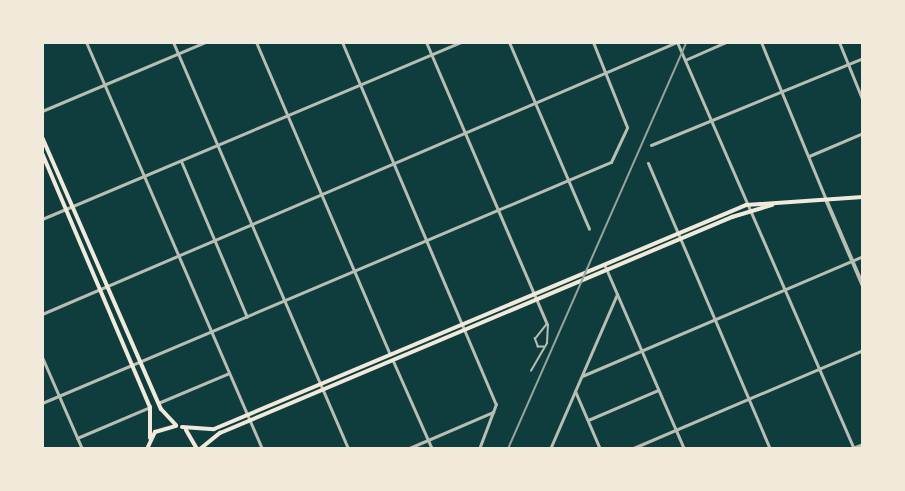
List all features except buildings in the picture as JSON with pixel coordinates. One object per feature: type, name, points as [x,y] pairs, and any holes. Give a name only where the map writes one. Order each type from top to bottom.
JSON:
[{"type":"main road","points":[[42,136],[158,404],[176,425]]},
{"type":"main road","points":[[42,153],[150,407],[150,438],[147,449]]},
{"type":"main road","points":[[150,438],[161,428],[176,425],[202,432],[247,415],[746,205],[827,202],[863,197]]},
{"type":"main road","points":[[182,427],[198,449],[211,438],[250,420],[680,239],[749,211],[773,205]]},
{"type":"street","points":[[86,42],[262,449]]},
{"type":"street","points":[[173,42],[348,449]]},
{"type":"street","points":[[42,111],[205,42]]},
{"type":"street","points":[[256,42],[432,449]]},
{"type":"street","points":[[342,42],[466,329],[495,412],[479,449]]},
{"type":"street","points":[[426,42],[547,324]]},
{"type":"street","points":[[42,219],[461,42]]},
{"type":"street","points":[[509,42],[589,228]]},
{"type":"street","points":[[42,403],[614,161],[627,129],[593,42]]},
{"type":"street","points":[[42,314],[677,42],[852,449],[863,444]]},
{"type":"street","points":[[685,60],[726,42]]},
{"type":"street","points":[[761,42],[863,286]]},
{"type":"street","points":[[839,42],[863,101]]},
{"type":"street","points":[[651,145],[863,58]]},
{"type":"street","points":[[809,156],[863,133]]},
{"type":"street","points":[[181,161],[247,317]]},
{"type":"street","points":[[648,163],[770,449]]},
{"type":"street","points":[[582,376],[863,256]]},
{"type":"street","points":[[604,264],[684,449]]},
{"type":"street","points":[[550,449],[617,294]]},
{"type":"street","points":[[631,449],[863,351]]},
{"type":"street","points":[[42,357],[81,449]]},
{"type":"street","points":[[158,404],[230,373]]},
{"type":"street","points":[[588,420],[658,390]]},
{"type":"street","points":[[575,391],[600,449]]},
{"type":"street","points":[[77,438],[150,407]]},
{"type":"street","points":[[407,449],[495,412]]},
{"type":"lane","points":[[545,346],[538,347],[535,339],[547,324]]},
{"type":"lane","points":[[531,370],[545,346],[547,324]]},
{"type":"railway","points":[[508,449],[687,42]]}]
